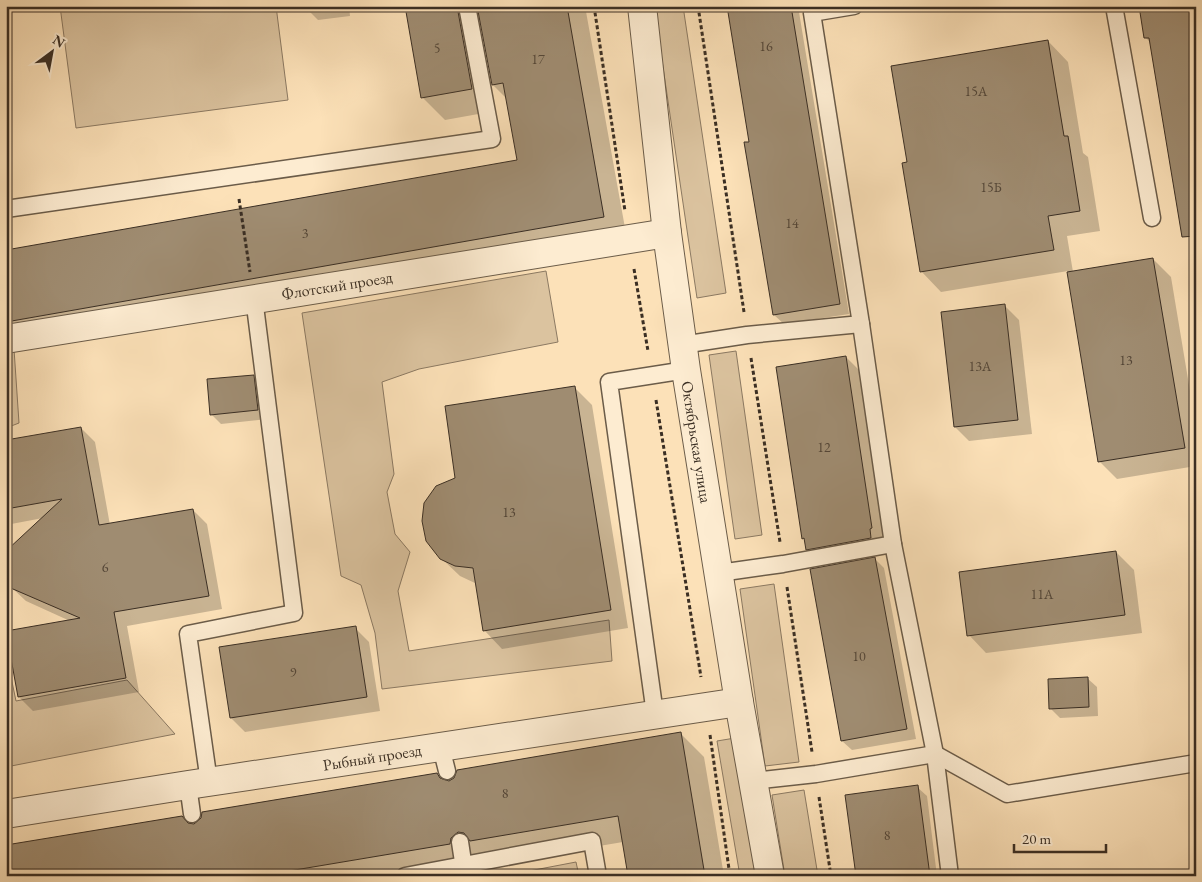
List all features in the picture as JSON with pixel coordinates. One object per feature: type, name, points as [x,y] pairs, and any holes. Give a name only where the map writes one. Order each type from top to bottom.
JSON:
[{"type":"street","name":"Октябрьская улица","points":[[642,6],[667,233],[684,357],[739,702],[770,876]]},
{"type":"street","name":"Флотский проезд","points":[[6,339],[667,233]]},
{"type":"street","name":"Рыбный проезд","points":[[6,814],[199,783],[444,759],[655,714],[739,702]]},
{"type":"lane","points":[[6,209],[492,139],[467,6]]},
{"type":"lane","points":[[854,6],[811,10],[861,324],[893,544],[935,754],[950,876]]},
{"type":"lane","points":[[1114,6],[1152,218]]},
{"type":"lane","points":[[192,814],[199,783],[188,634],[294,613],[254,298]]},
{"type":"lane","points":[[655,714],[609,382],[652,375],[684,357],[747,334],[861,324]]},
{"type":"lane","points":[[718,573],[784,564],[893,544]]},
{"type":"lane","points":[[753,780],[816,774],[935,754],[1007,794],[1196,763]]},
{"type":"lane","points":[[405,876],[465,870],[592,840],[598,876]]},
{"type":"lane","points":[[460,842],[465,870]]},
{"type":"path","points":[[594,6],[629,239],[706,707],[730,876]]},
{"type":"path","points":[[698,6],[831,876]]},
{"type":"path","points":[[235,176],[254,298]]},
{"type":"shaded area","points":[[60,6],[276,6],[288,100],[76,128]]},
{"type":"shaded area","points":[[654,6],[683,6],[726,293],[697,298]]},
{"type":"shaded area","points":[[546,271],[558,342],[419,369],[382,382],[394,474],[387,492],[395,534],[410,552],[398,591],[409,651],[609,620],[612,661],[382,689],[375,633],[361,585],[341,576],[302,313]]},
{"type":"shaded area","points":[[14,349],[19,423],[6,428],[6,350]]},
{"type":"shaded area","points":[[736,351],[762,535],[735,539],[709,355]]},
{"type":"shaded area","points":[[774,584],[799,762],[765,766],[740,589]]},
{"type":"shaded area","points":[[6,653],[16,701],[127,680],[175,734],[6,767]]},
{"type":"shaded area","points":[[735,738],[758,876],[740,876],[717,741]]},
{"type":"shaded area","points":[[804,790],[818,876],[785,876],[772,795]]},
{"type":"shaded area","points":[[576,862],[579,876],[503,876]]},
{"type":"building","points":[[405,6],[457,6],[472,89],[421,98]]},
{"type":"building","points":[[477,6],[567,6],[604,217],[6,322],[6,250],[517,160],[503,83],[492,85]]},
{"type":"building","points":[[727,6],[791,6],[840,304],[773,315],[744,142],[749,142]]},
{"type":"building","points":[[1139,6],[1196,6],[1196,236],[1182,237],[1149,38],[1144,38]]},
{"type":"building","points":[[1048,40],[1064,136],[1068,136],[1080,211],[1048,216],[1054,250],[920,272],[902,163],[907,162],[891,66]]},
{"type":"building","points":[[1153,258],[1185,448],[1098,462],[1067,272]]},
{"type":"building","points":[[1005,304],[1018,420],[954,427],[941,312]]},
{"type":"building","points":[[846,356],[872,528],[870,529],[871,538],[806,550],[804,538],[802,539],[776,367]]},
{"type":"building","points":[[254,375],[258,410],[210,415],[207,379]]},
{"type":"building","points":[[575,386],[611,610],[483,631],[473,568],[455,566],[440,559],[426,541],[422,521],[424,503],[436,486],[455,478],[445,406]]},
{"type":"building","points":[[81,427],[99,525],[193,509],[209,596],[114,612],[126,678],[18,697],[6,631],[80,618],[6,586],[6,551],[62,499],[6,509],[6,440]]},
{"type":"building","points":[[1116,551],[1125,615],[967,636],[959,572]]},
{"type":"building","points":[[875,557],[907,729],[841,741],[810,569]]},
{"type":"building","points":[[356,626],[367,697],[230,718],[219,647]]},
{"type":"building","points":[[1088,677],[1089,707],[1049,709],[1048,679]]},
{"type":"building","points":[[681,732],[705,876],[628,876],[618,816],[470,841],[464,833],[458,832],[451,838],[450,844],[259,876],[6,876],[6,845],[182,816],[188,823],[194,824],[201,818],[202,812],[437,773],[440,778],[449,781],[454,778],[457,770]]},
{"type":"building","points":[[918,785],[930,876],[856,876],[845,795]]}]
